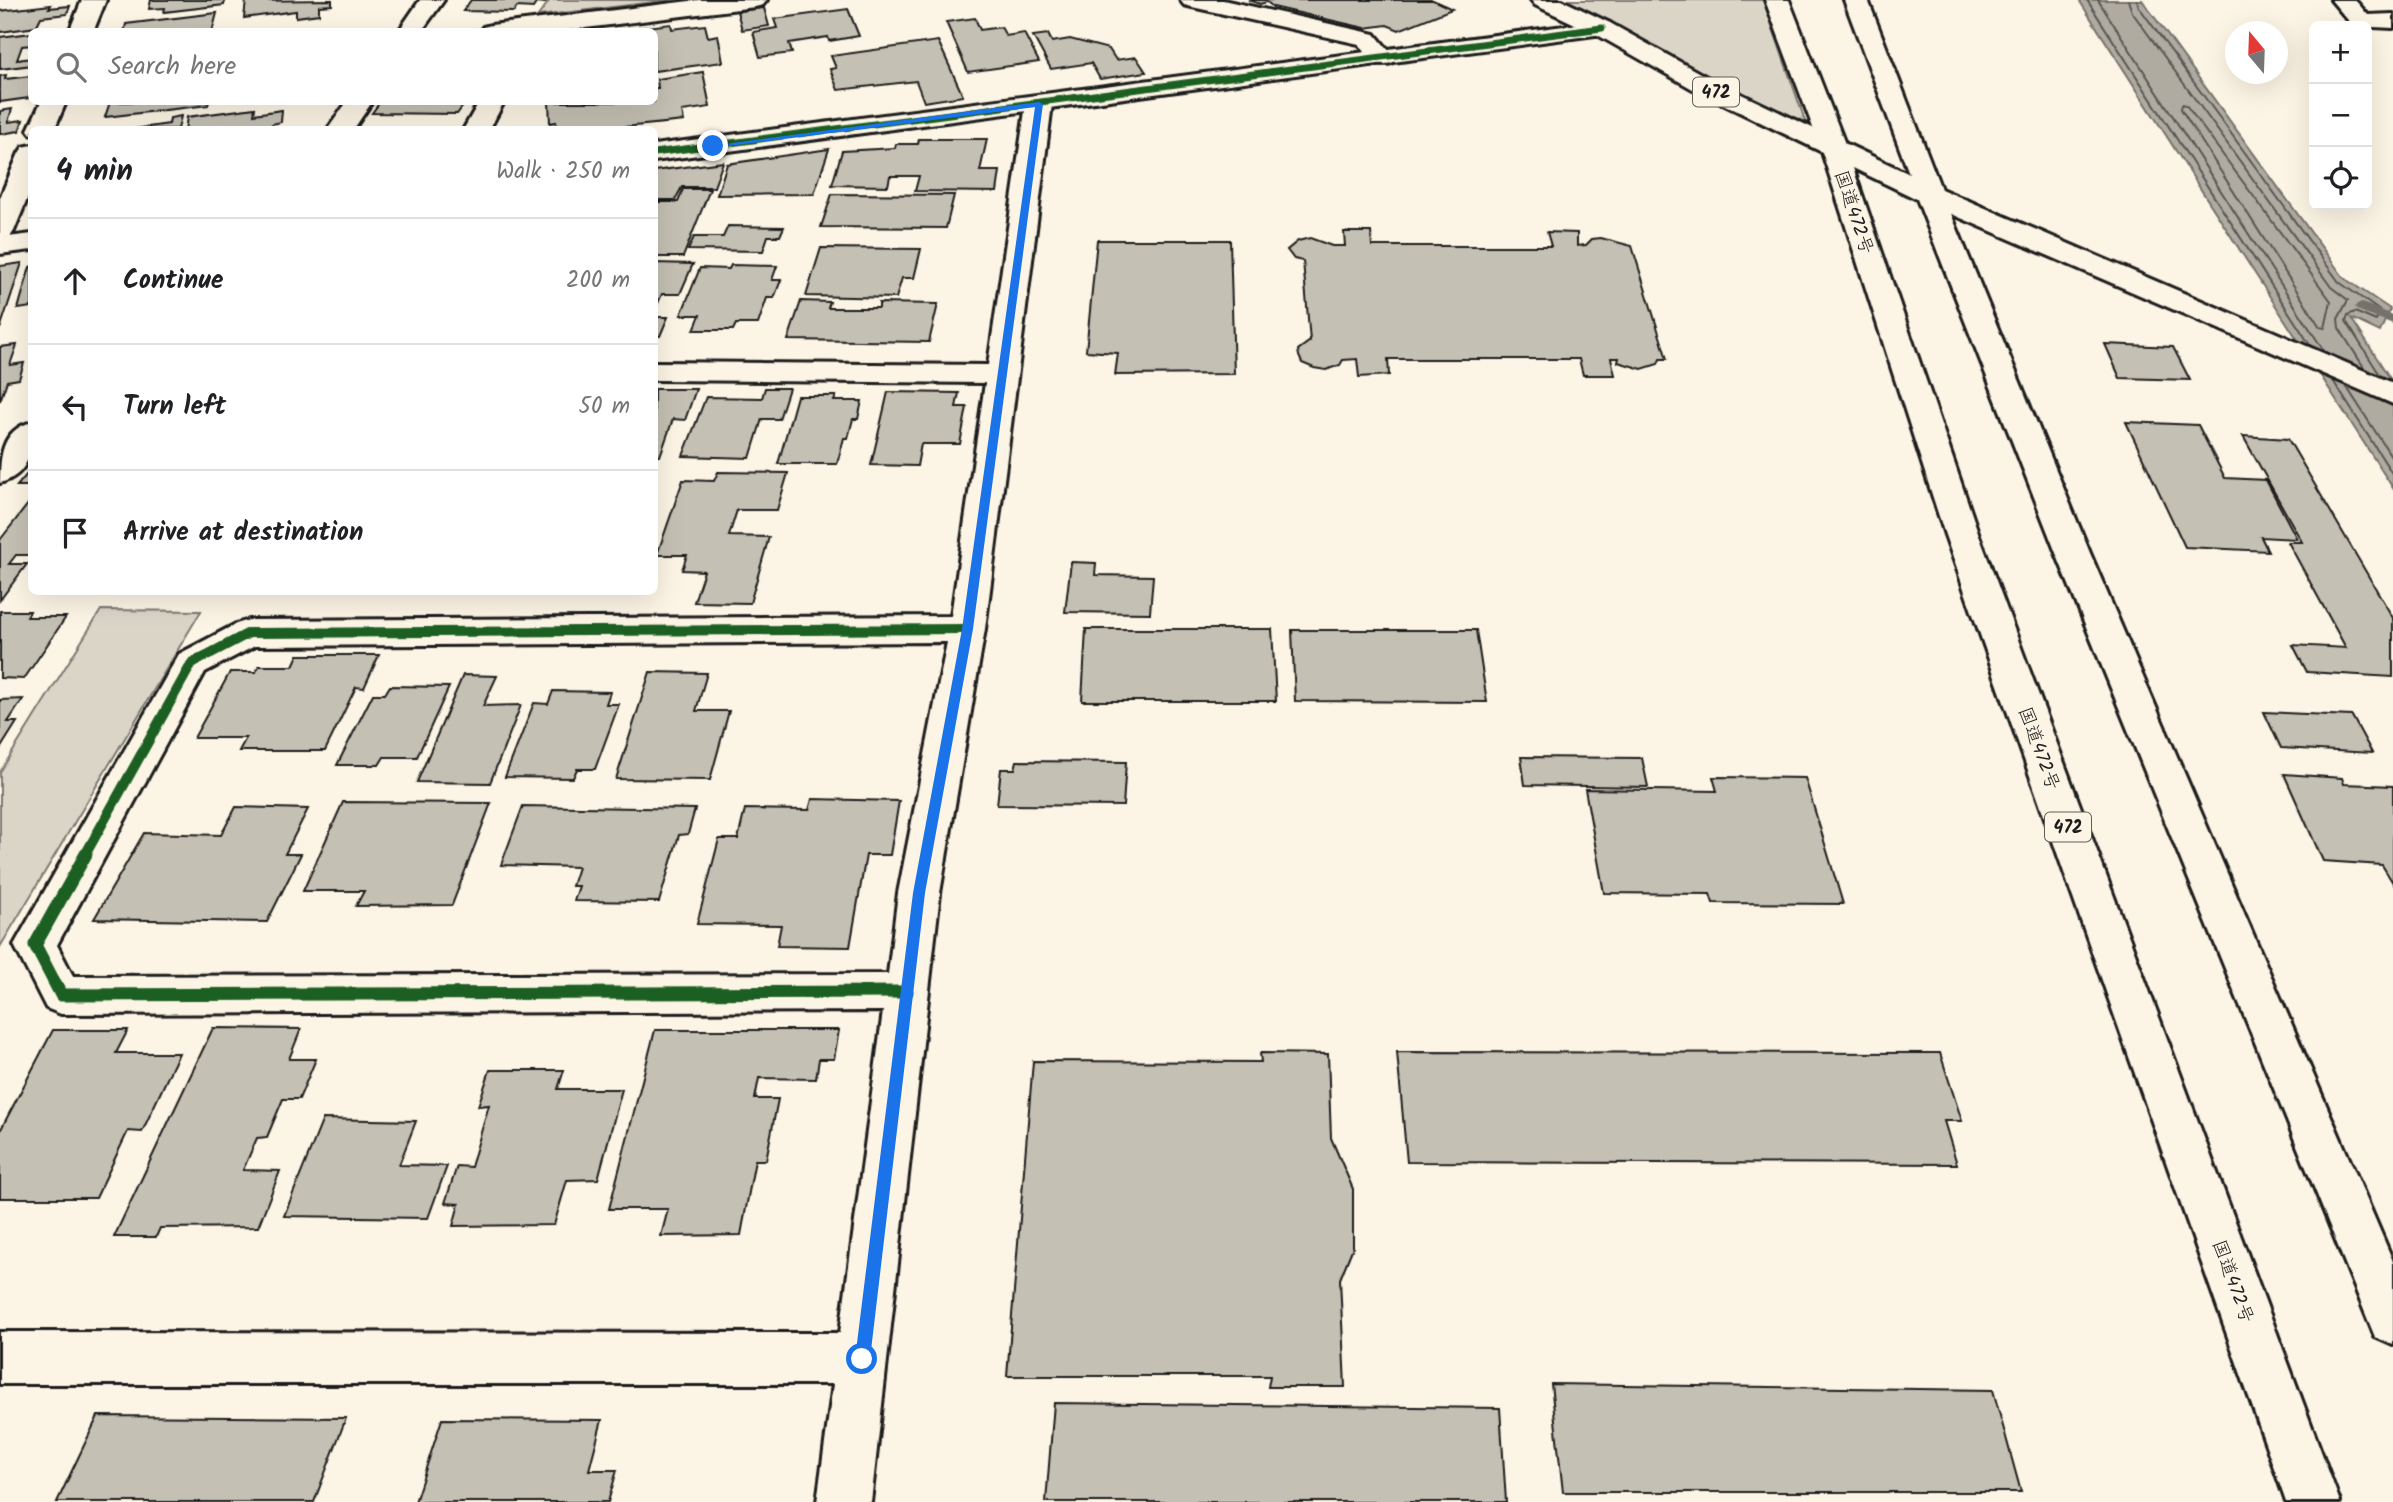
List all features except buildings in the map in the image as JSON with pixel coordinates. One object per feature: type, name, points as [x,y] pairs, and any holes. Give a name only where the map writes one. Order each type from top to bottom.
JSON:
[{"type":"main road","points":[[83,28],[94,0]]},
{"type":"main road","points":[[412,28],[432,0]]},
{"type":"main road","points":[[537,28],[755,0]]},
{"type":"main road","points":[[1192,0],[1367,39],[1383,58]]},
{"type":"main road","name":"国道472号","points":[[1543,0],[1707,87],[1928,194],[2393,394]]},
{"type":"main road","points":[[1777,0],[1834,149]]},
{"type":"main road","points":[[1856,0],[1928,194],[2078,566],[2393,1320]]},
{"type":"main road","points":[[2343,0],[2362,22],[2393,21]]},
{"type":"main road","points":[[658,152],[1602,29]]},
{"type":"main road","points":[[844,1502],[919,893],[967,629],[1039,104]]},
{"type":"main road","points":[[43,126],[51,105]]},
{"type":"main road","points":[[343,126],[357,105]]},
{"type":"main road","points":[[478,126],[489,105]]},
{"type":"main road","name":"国道472号","points":[[1834,149],[1962,535],[2313,1502]]},
{"type":"main road","points":[[0,231],[28,163]]},
{"type":"main road","points":[[0,246],[28,242]]},
{"type":"main road","points":[[658,371],[1003,374]]},
{"type":"main road","points":[[0,472],[21,435]]},
{"type":"main road","points":[[907,992],[61,995],[35,946],[192,663],[249,633],[967,629]]},
{"type":"main road","points":[[0,1359],[862,1359]]},
{"type":"shaded area","points":[[550,0],[671,0],[538,16]]},
{"type":"shaded area","points":[[1555,0],[1763,0],[1810,135]]},
{"type":"shaded area","points":[[101,610],[201,611],[0,947],[0,772]]},
{"type":"water","points":[[2079,0],[2142,0],[2344,278],[2390,309],[2380,332],[2351,318],[2393,383],[2393,488]]},
{"type":"waterway","points":[[2362,307],[2393,320]]},
{"type":"cycle path","points":[[658,152],[1602,28]]},
{"type":"cycle path","points":[[907,992],[61,995],[35,945],[192,663],[249,633],[967,629]]},
{"type":"route","points":[[713,146],[1039,104],[967,629],[919,893],[862,1359]]}]
